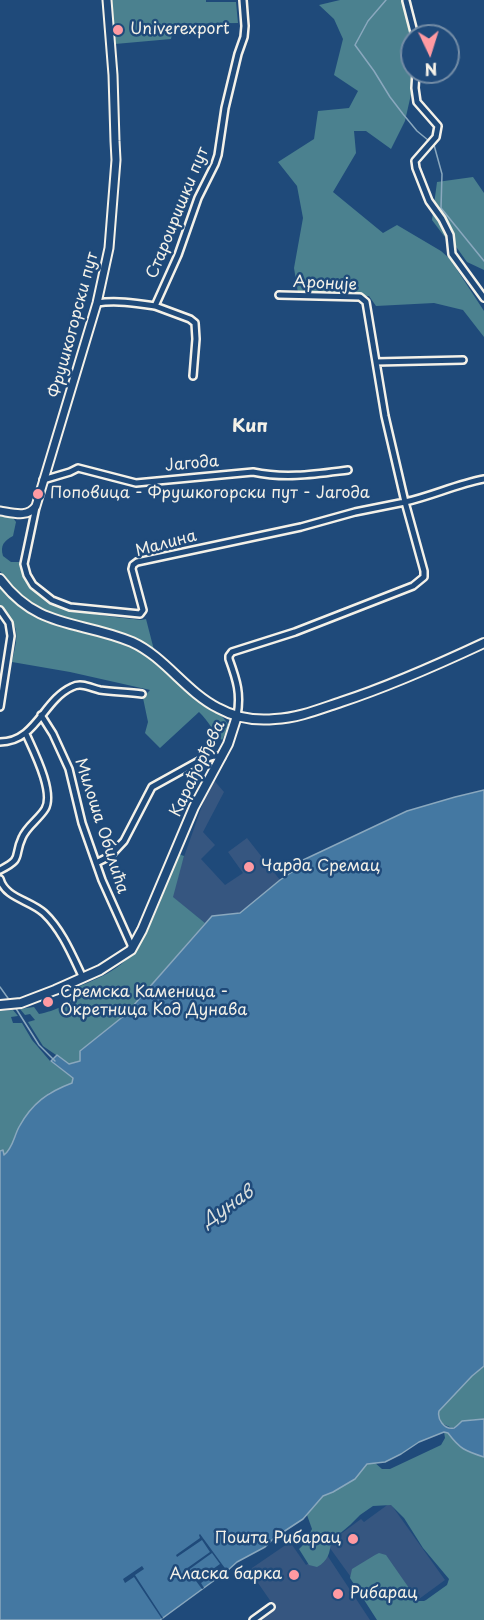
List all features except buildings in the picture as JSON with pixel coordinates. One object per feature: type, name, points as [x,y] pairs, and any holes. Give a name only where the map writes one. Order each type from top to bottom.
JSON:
[{"type":"main road","points":[[0,579],[18,600],[44,616],[135,644],[157,659],[201,699],[237,716]]},
{"type":"main road","name":"Карађорђева","points":[[0,1005],[14,1004],[83,978],[120,957],[132,947],[157,895],[194,807],[228,744],[237,716],[258,720],[278,719],[312,712],[386,686],[484,643]]},
{"type":"street","name":"Фрушкогорски пут","points":[[36,506],[97,303],[109,248],[116,160],[107,0]]},
{"type":"street","name":"Староиришки пут","points":[[155,306],[178,255],[198,198],[218,155],[225,108],[244,37],[243,0]]},
{"type":"street","points":[[406,1],[411,24]]},
{"type":"street","points":[[415,84],[417,102],[438,126],[436,137],[416,161],[416,168],[429,201],[450,235],[452,254],[484,298]]},
{"type":"street","name":"Ароније","points":[[279,296],[362,298],[368,305],[376,362]]},
{"type":"street","points":[[97,303],[123,302],[155,306],[190,319],[195,323],[196,339],[193,376]]},
{"type":"street","points":[[237,716],[239,696],[237,680],[229,659],[232,652],[295,632],[384,598],[413,586],[424,577],[385,416],[376,362],[463,360]]},
{"type":"street","name":"Јагода","points":[[43,480],[78,468],[136,483],[254,472],[271,476],[293,476],[348,470]]},
{"type":"street","name":"Малина","points":[[33,523],[24,564],[27,575],[37,589],[52,600],[70,607],[140,614],[143,610],[132,569],[137,562],[301,527],[355,512],[426,497],[484,479]]},
{"type":"street","points":[[24,514],[36,506]]},
{"type":"street","points":[[33,523],[36,506]]},
{"type":"street","points":[[0,511],[24,514],[33,523]]},
{"type":"street","points":[[0,610],[7,618],[11,636],[3,666],[0,707]]},
{"type":"street","points":[[0,742],[26,734],[57,698],[72,686],[142,694]]},
{"type":"street","name":"Милоша Обилића","points":[[41,715],[53,734],[69,769],[82,823],[96,863],[132,947]]},
{"type":"street","points":[[0,870],[16,859],[22,837],[47,803],[44,779],[26,734]]},
{"type":"street","points":[[96,863],[110,856],[124,841],[147,795],[154,786],[208,757],[222,757]]},
{"type":"street","points":[[0,882],[7,891],[38,908],[50,920],[61,934],[83,978]]},
{"type":"street","points":[[253,1620],[271,1607]]},
{"type":"shaded area","points":[[212,778],[224,792],[203,832],[215,845],[201,859],[225,885],[243,873],[228,852],[247,838],[280,880],[240,913],[212,916],[205,923],[172,897]]},
{"type":"shaded area","points":[[390,1503],[445,1580],[419,1599],[413,1592],[379,1616],[327,1544],[361,1519],[364,1522]]},
{"type":"shaded area","points":[[290,1542],[306,1565],[325,1552],[370,1620],[262,1620],[276,1609],[249,1570]]},
{"type":"green space","points":[[111,0],[236,2],[238,23],[174,24],[171,39],[115,44]]},
{"type":"green space","points":[[340,0],[411,0],[415,24],[400,24],[400,84],[413,84],[405,121],[391,149],[366,131],[354,131],[356,153],[333,192],[383,233],[397,225],[441,251],[450,259],[484,311],[484,337],[463,310],[434,303],[376,306],[369,296],[298,293],[294,268],[303,218],[297,186],[278,162],[314,139],[318,111],[349,108],[358,91],[334,75],[343,39],[334,19],[319,5]]},
{"type":"green space","points":[[473,177],[484,193],[484,270],[467,262],[432,220],[437,182]]},
{"type":"green space","points":[[0,514],[11,515],[16,522],[13,536],[2,546],[3,556],[11,562],[22,562],[25,579],[35,592],[50,601],[87,613],[146,619],[154,650],[138,640],[111,631],[61,619],[33,606],[14,590],[0,571]]},
{"type":"green space","points":[[0,586],[25,609],[47,622],[121,643],[148,657],[199,702],[222,716],[229,726],[222,740],[199,712],[160,748],[145,733],[148,722],[143,698],[150,690],[12,662],[16,632],[12,620],[0,606]]},
{"type":"green space","points":[[178,854],[184,856],[173,897],[205,923],[125,1015],[80,1051],[80,1061],[69,1064],[43,1046],[28,1022],[35,1020],[30,1014],[25,1015],[20,1009],[34,1007],[39,1014],[57,1009],[73,998],[78,987],[107,974],[127,959],[137,947],[154,916]]},
{"type":"green space","points":[[13,1010],[18,1016],[11,1017],[13,1023],[22,1023],[32,1040],[50,1061],[73,1078],[72,1083],[49,1093],[20,1126],[9,1151],[4,1155],[3,1151],[0,1151],[0,1011]]},
{"type":"green space","points":[[484,1366],[484,1419],[471,1420],[452,1428],[443,1424],[438,1420],[438,1411]]},
{"type":"green space","points":[[444,1432],[464,1448],[484,1457],[484,1620],[377,1620],[350,1578],[352,1569],[375,1555],[379,1553],[386,1555],[418,1601],[426,1600],[447,1585],[449,1579],[423,1548],[404,1518],[391,1505],[373,1506],[360,1515],[331,1541],[329,1553],[324,1562],[317,1567],[309,1565],[299,1549],[312,1529],[307,1515],[323,1496],[333,1492],[359,1474],[367,1464],[374,1462],[382,1469],[390,1469],[441,1445],[445,1438]]},
{"type":"water","name":"Дунав","points":[[484,790],[484,1366],[439,1411],[439,1417],[442,1423],[450,1428],[462,1421],[484,1419],[484,1457],[463,1449],[448,1433],[444,1432],[419,1442],[385,1462],[367,1464],[355,1479],[323,1496],[303,1519],[274,1538],[265,1547],[237,1562],[160,1620],[0,1620],[0,1151],[3,1150],[4,1155],[7,1152],[19,1127],[35,1105],[55,1090],[72,1083],[73,1078],[51,1061],[57,1055],[69,1064],[80,1061],[80,1051],[125,1015],[212,916],[240,913],[298,868],[301,861],[407,811]]},
{"type":"pier","points":[[200,1534],[227,1571],[226,1573],[222,1568],[201,1583],[204,1588],[202,1589],[196,1581],[220,1564],[212,1553],[187,1571],[186,1569],[210,1552],[202,1540],[177,1557],[176,1555],[200,1538]]},
{"type":"pier","points":[[142,1566],[144,1569],[135,1575],[162,1619],[134,1577],[125,1583],[123,1579]]},
{"type":"waterway","points":[[386,0],[368,21],[355,45],[403,114],[417,131],[434,145],[442,174],[441,208],[484,261]]},
{"type":"waterway","points":[[0,987],[10,1001]]},
{"type":"waterway","points":[[15,1007],[39,1045],[55,1061]]},
{"type":"place","name":"Univerexport","points":[[118,30]]},
{"type":"place","name":"Поповица - Фрушкогорски пут - Јагода","points":[[38,494]]},
{"type":"place","name":"Чарда Сремац","points":[[249,867]]},
{"type":"place","name":"Сремска Каменица - Окретница Код Дунава","points":[[48,1002]]},
{"type":"place","name":"Пошта Рибарац","points":[[353,1539]]},
{"type":"place","name":"Аласка барка","points":[[294,1575]]},
{"type":"place","name":"Рибарац","points":[[338,1594]]},
{"type":"district","name":"Кип","points":[[250,427]]}]
